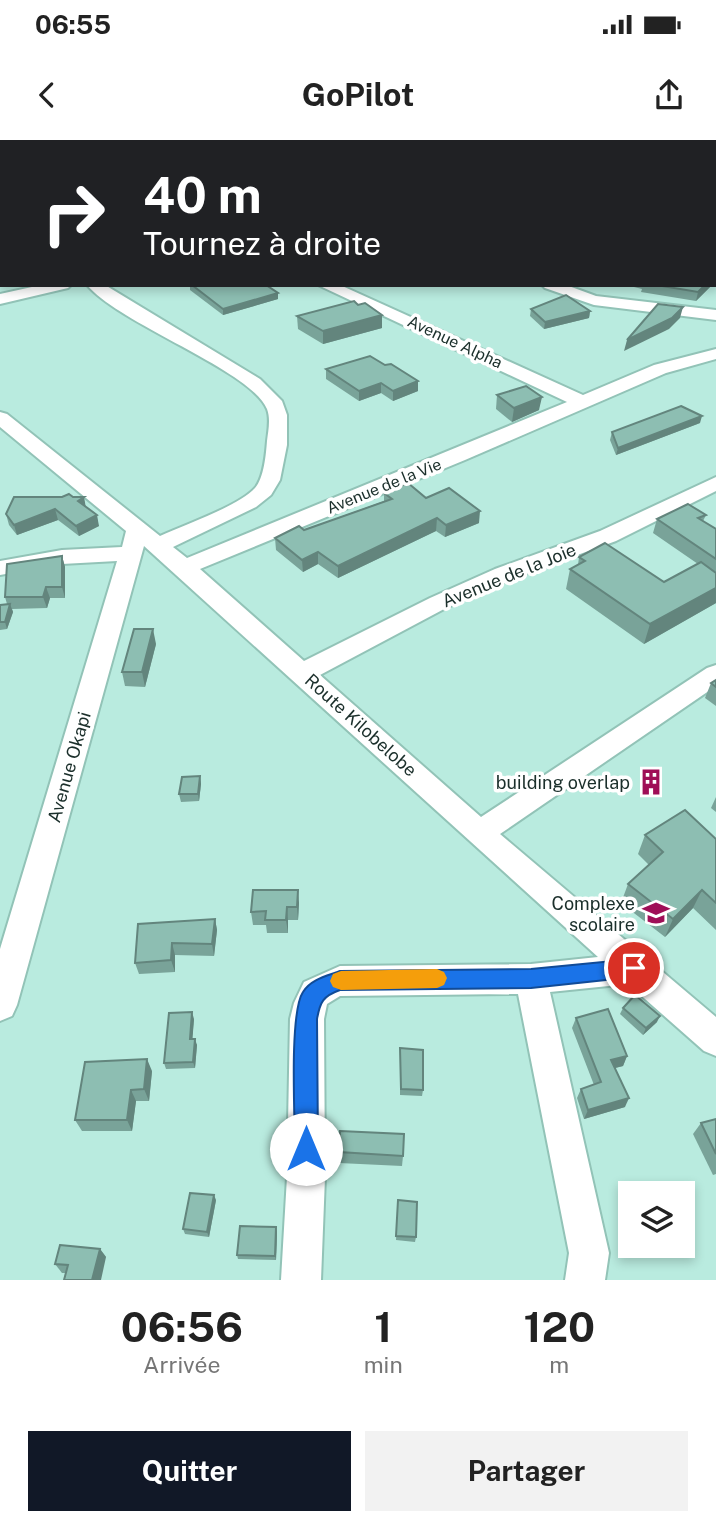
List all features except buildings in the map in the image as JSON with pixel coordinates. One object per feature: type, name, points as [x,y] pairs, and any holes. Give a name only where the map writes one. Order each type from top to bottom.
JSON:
[{"type":"street","points":[[0,299],[54,287]]},
{"type":"street","points":[[0,568],[143,542],[249,503],[264,491],[270,480],[277,446],[278,415],[275,405],[254,383],[118,302],[98,287]]},
{"type":"street","name":"Avenue Alpha","points":[[331,287],[582,402]]},
{"type":"street","points":[[562,287],[716,315]]},
{"type":"street","name":"Avenue de la Vie","points":[[184,567],[458,456],[660,369],[716,354]]},
{"type":"street","name":"Route Kilobelobe","points":[[0,418],[143,542],[184,567],[479,833],[634,968],[711,1028]]},
{"type":"street","name":"Avenue de la Joie","points":[[304,673],[428,608],[503,574],[608,536],[716,483]]},
{"type":"street","name":"Avenue Okapi","points":[[0,1005],[143,542]]},
{"type":"street","points":[[479,833],[716,674]]},
{"type":"street","points":[[301,1280],[306,1177],[307,1019],[310,998],[321,988],[340,981],[531,979],[634,968]]},
{"type":"street","points":[[531,979],[589,1253],[585,1280]]},
{"type":"slow traffic","points":[[341,981],[437,978]]},
{"type":"place","name":"building overlap","points":[[651,782]]},
{"type":"place","name":"Complexe scolaire","points":[[656,913]]},
{"type":"route","points":[[306,1149],[307,1019],[310,998],[321,988],[340,981],[531,979],[634,968]]}]
